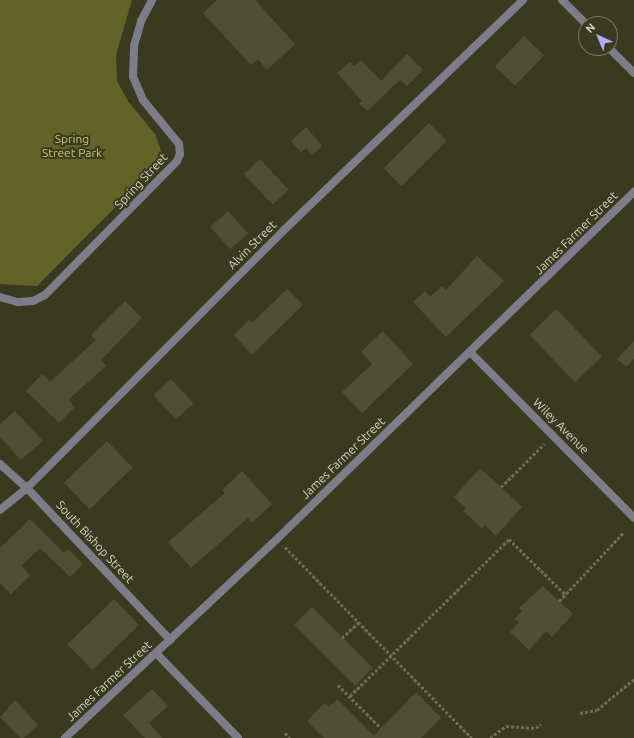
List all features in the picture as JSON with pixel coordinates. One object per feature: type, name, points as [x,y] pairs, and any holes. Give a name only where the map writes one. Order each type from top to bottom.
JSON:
[{"type":"street","name":"Spring Street","points":[[0,297],[18,302],[33,301],[45,295],[177,161],[180,154],[179,144],[143,100],[133,77],[134,46],[141,21],[152,0]]},
{"type":"street","name":"Alvin Street","points":[[0,510],[27,488],[283,231],[523,0]]},
{"type":"street","points":[[562,0],[578,16]]},
{"type":"street","points":[[618,56],[634,72]]},
{"type":"street","name":"James Farmer Street","points":[[66,738],[276,539],[634,192]]},
{"type":"street","name":"Wiley Avenue","points":[[470,352],[634,518]]},
{"type":"street","name":"South Bishop Street","points":[[0,464],[27,488],[170,640]]},
{"type":"street","points":[[156,653],[238,738]]},
{"type":"path","points":[[501,487],[546,442]]},
{"type":"path","points":[[558,600],[624,532]]},
{"type":"path","points":[[276,539],[360,621],[472,738]]},
{"type":"path","points":[[350,696],[509,539],[565,594]]},
{"type":"path","points":[[342,638],[360,621]]},
{"type":"path","points":[[580,712],[597,710],[634,680]]},
{"type":"path","points":[[338,685],[382,728]]},
{"type":"path","points":[[490,738],[506,726],[536,728],[541,724]]},
{"type":"path","points":[[285,733],[290,738]]},
{"type":"green space","name":"Spring Street Park","points":[[0,0],[132,0],[116,55],[117,81],[128,101],[155,134],[164,158],[37,286],[0,284]]},
{"type":"building","points":[[217,0],[255,0],[295,44],[267,70],[258,59],[251,65],[203,13]]},
{"type":"building","points":[[524,36],[544,55],[515,86],[495,66]]},
{"type":"building","points":[[407,54],[423,70],[407,86],[400,80],[367,111],[359,103],[362,101],[337,73],[350,62],[354,66],[361,60],[381,81]]},
{"type":"building","points":[[429,123],[447,141],[401,186],[384,168]]},
{"type":"building","points":[[306,127],[322,146],[312,155],[306,148],[301,152],[291,141]]},
{"type":"building","points":[[260,159],[289,190],[273,205],[244,174]]},
{"type":"building","points":[[228,211],[248,233],[230,249],[210,227]]},
{"type":"building","points":[[477,256],[504,281],[446,337],[413,302],[425,291],[430,297],[442,286],[446,290]]},
{"type":"building","points":[[287,289],[303,305],[252,355],[234,335],[249,320],[252,323]]},
{"type":"building","points":[[125,301],[142,318],[101,360],[106,366],[68,400],[75,407],[59,423],[26,391],[42,374],[50,382],[96,340],[91,335]]},
{"type":"building","points":[[556,309],[602,356],[575,382],[529,335]]},
{"type":"building","points":[[383,331],[413,364],[362,413],[342,392],[372,364],[361,352]]},
{"type":"building","points":[[634,341],[634,359],[626,367],[617,359]]},
{"type":"building","points":[[171,379],[194,403],[176,420],[153,395]]},
{"type":"building","points":[[15,411],[43,441],[21,460],[0,437],[0,424]]},
{"type":"building","points":[[107,441],[133,468],[90,509],[64,483]]},
{"type":"building","points":[[480,468],[522,507],[496,536],[485,525],[482,528],[463,511],[466,508],[454,497]]},
{"type":"building","points":[[242,471],[272,504],[252,523],[248,518],[191,568],[168,542],[225,493],[222,490]]},
{"type":"building","points":[[30,519],[64,553],[68,549],[83,564],[70,577],[40,548],[21,566],[30,576],[11,594],[0,583],[0,548]]},
{"type":"building","points":[[543,586],[573,614],[552,637],[546,631],[529,650],[510,632],[519,622],[514,619],[522,611],[519,608]]},
{"type":"building","points":[[114,599],[139,625],[92,670],[67,644]]},
{"type":"building","points":[[312,607],[373,668],[355,685],[294,625]]},
{"type":"building","points":[[152,689],[168,706],[149,723],[162,738],[145,738],[123,715]]},
{"type":"building","points":[[416,692],[441,718],[421,738],[324,738],[307,721],[324,703],[329,707],[337,699],[374,736]]},
{"type":"building","points":[[15,700],[38,725],[24,738],[20,738],[0,717]]}]
